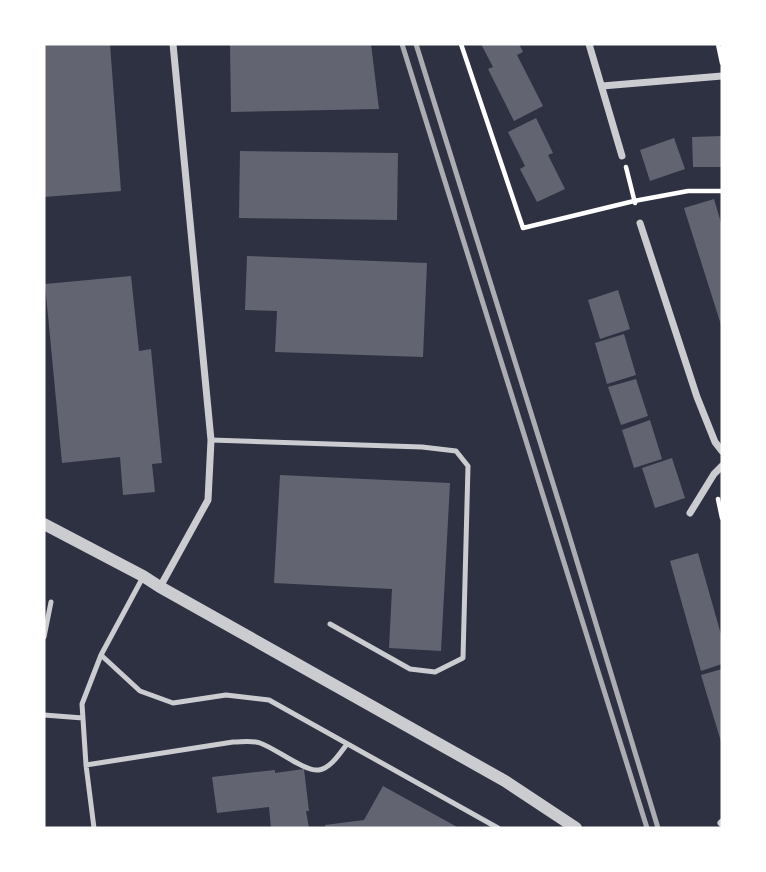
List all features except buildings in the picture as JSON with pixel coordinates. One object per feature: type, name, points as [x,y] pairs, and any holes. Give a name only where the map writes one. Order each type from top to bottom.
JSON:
[{"type":"street","points":[[160,587],[208,500],[211,440],[173,44]]},
{"type":"street","points":[[589,44],[622,156]]},
{"type":"street","points":[[602,86],[722,76]]},
{"type":"street","points":[[639,223],[697,397],[715,442],[722,452]]},
{"type":"street","points":[[690,513],[714,474],[722,466]]},
{"type":"street","points":[[44,524],[143,576],[505,781],[576,828]]},
{"type":"lane","points":[[211,440],[422,447],[456,451],[468,466],[463,658],[435,672],[410,669],[331,624]]},
{"type":"lane","points":[[94,828],[82,704],[101,655],[143,576]]},
{"type":"lane","points":[[44,636],[51,602]]},
{"type":"lane","points":[[101,655],[140,691],[173,702],[226,695],[269,700],[498,828]]},
{"type":"lane","points":[[44,715],[83,718]]},
{"type":"lane","points":[[86,765],[250,741],[261,743],[310,769],[319,770],[328,766],[347,744]]},
{"type":"path","points":[[461,44],[523,228],[634,201],[688,191],[722,191]]},
{"type":"path","points":[[718,44],[722,64]]},
{"type":"path","points":[[622,156],[639,223]]},
{"type":"railway","points":[[402,44],[647,828]]},
{"type":"railway","points":[[416,44],[658,828]]}]
